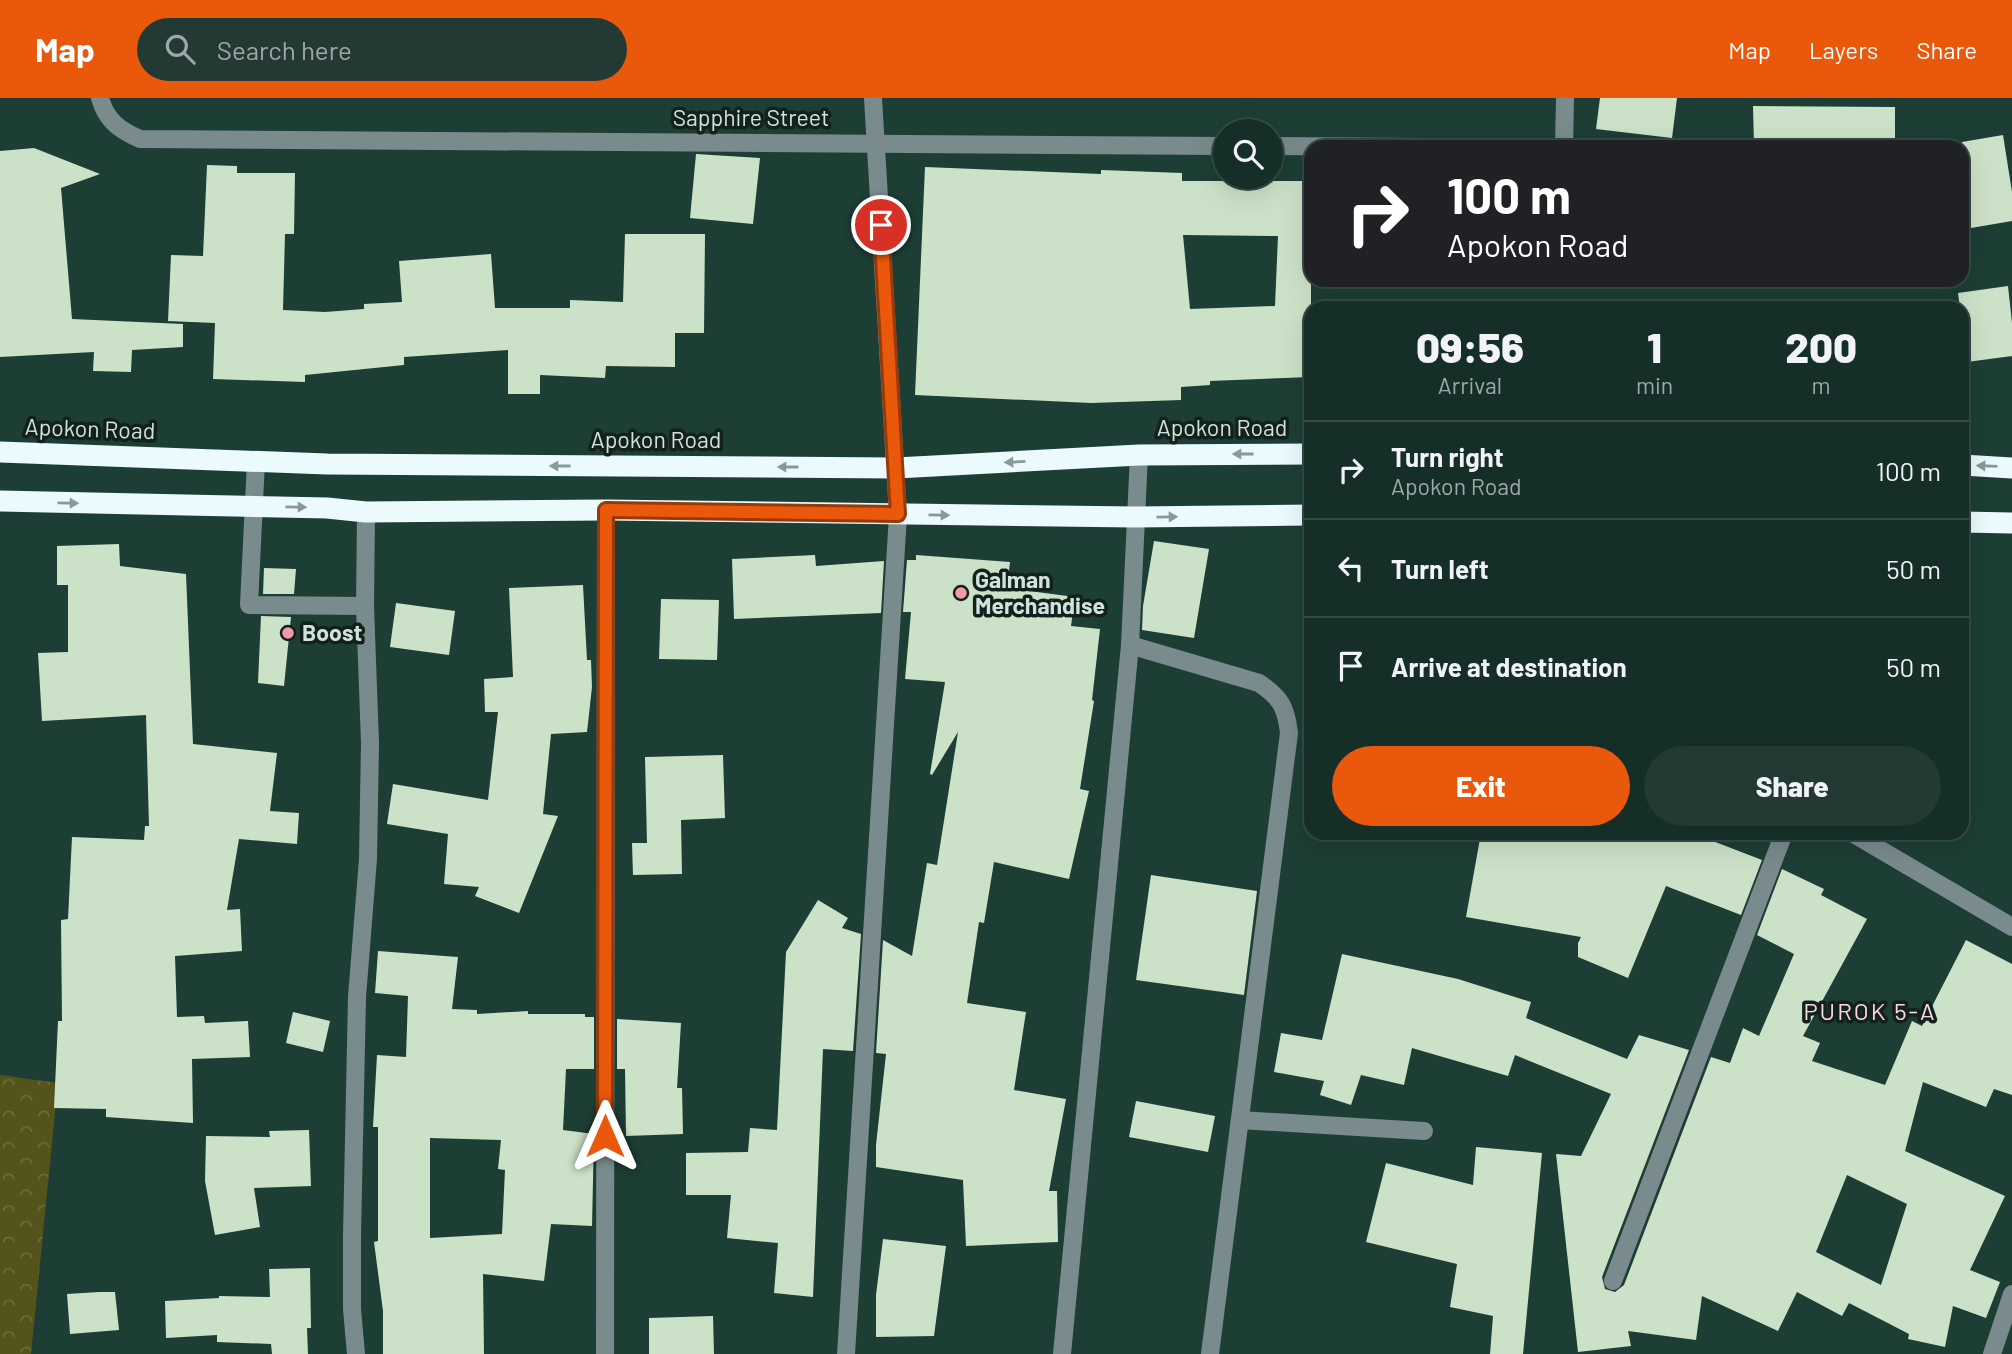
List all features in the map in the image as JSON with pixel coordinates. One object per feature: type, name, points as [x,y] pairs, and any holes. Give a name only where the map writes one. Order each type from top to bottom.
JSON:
[{"type":"highway","name":"Apokon Road","points":[[0,452],[341,464],[896,468],[1139,455],[1304,454]]},
{"type":"highway","points":[[1969,465],[2012,467]]},
{"type":"highway","points":[[0,501],[327,508],[366,512],[606,510],[1135,517],[1304,515]]},
{"type":"highway","points":[[1969,522],[2012,523]]},
{"type":"street","name":"Sapphire Street","points":[[100,98],[103,112],[112,123],[125,133],[140,139],[1213,146]]},
{"type":"street","points":[[846,1354],[898,514],[873,98]]},
{"type":"street","points":[[1564,140],[1565,98]]},
{"type":"street","points":[[1283,146],[1304,146]]},
{"type":"street","points":[[1062,1354],[1130,645],[1139,455]]},
{"type":"street","points":[[256,461],[249,605],[365,606]]},
{"type":"street","points":[[605,1354],[606,510]]},
{"type":"street","points":[[356,1354],[352,1309],[356,1039],[369,833],[366,512]]},
{"type":"street","points":[[1130,645],[1259,683],[1275,694],[1287,713],[1289,733],[1210,1354]]},
{"type":"street","points":[[1613,1281],[1781,840]]},
{"type":"street","points":[[1865,840],[2012,927]]},
{"type":"street","points":[[1240,1120],[1424,1131]]},
{"type":"street","points":[[1992,1354],[2012,1294]]},
{"type":"green space","points":[[0,1075],[58,1083],[31,1354],[0,1354]]},
{"type":"building","points":[[1600,98],[1677,98],[1672,138],[1596,129]]},
{"type":"building","points":[[1753,106],[1895,107],[1895,140],[1754,140]]},
{"type":"building","points":[[2003,135],[2012,192],[2012,221],[1969,228],[1969,141]]},
{"type":"building","points":[[34,148],[100,174],[61,188],[72,319],[183,324],[183,347],[132,350],[131,372],[93,371],[94,352],[0,357],[0,151]]},
{"type":"building","points":[[696,154],[760,158],[753,224],[690,218]]},
{"type":"building","points":[[207,165],[237,166],[237,173],[295,173],[294,234],[285,234],[283,310],[325,312],[364,309],[364,304],[402,302],[399,261],[491,254],[495,308],[570,308],[570,300],[623,302],[625,234],[705,234],[704,333],[675,333],[675,367],[606,366],[605,378],[540,375],[540,394],[508,394],[508,350],[404,357],[404,365],[305,375],[305,382],[213,379],[215,323],[168,321],[171,255],[203,256]]},
{"type":"building","points":[[925,167],[1101,174],[1101,170],[1182,173],[1182,181],[1213,181],[1213,189],[1283,189],[1283,181],[1304,181],[1304,287],[1311,287],[1311,301],[1304,301],[1304,377],[1210,381],[1210,385],[1181,387],[1181,400],[1091,403],[915,395]],"holes":[[[1183,235],[1278,236],[1275,306],[1190,309]]]},
{"type":"building","points":[[2008,286],[2012,356],[1969,362],[1969,301],[1959,301],[1958,293]]},
{"type":"building","points":[[1154,541],[1209,549],[1194,638],[1142,630],[1143,606]]},
{"type":"building","points":[[119,544],[120,566],[186,574],[193,744],[277,753],[270,811],[299,813],[297,844],[239,839],[227,910],[240,909],[242,951],[175,956],[177,1017],[204,1016],[205,1023],[248,1021],[250,1057],[192,1059],[193,1123],[106,1117],[106,1109],[54,1108],[58,1021],[62,1021],[61,920],[68,919],[72,837],[144,840],[145,826],[149,826],[146,715],[42,721],[38,653],[68,652],[68,585],[57,585],[57,546]]},
{"type":"building","points":[[815,555],[816,566],[884,561],[881,613],[734,619],[732,559]]},
{"type":"building","points":[[916,555],[1010,562],[1007,588],[1075,597],[1071,626],[1100,629],[1094,701],[1080,789],[1089,791],[1069,879],[994,862],[984,923],[979,922],[967,1003],[1026,1012],[1014,1090],[1066,1099],[1049,1191],[1057,1191],[1058,1242],[966,1246],[963,1180],[876,1167],[886,1054],[876,1053],[883,940],[912,956],[927,863],[937,865],[958,732],[932,775],[930,774],[945,682],[905,679],[911,612],[903,612],[907,560],[916,560]]},
{"type":"building","points":[[264,568],[296,569],[294,594],[263,594]]},
{"type":"building","points":[[583,585],[587,660],[591,660],[592,687],[587,732],[551,734],[543,814],[558,816],[519,913],[475,896],[479,887],[444,884],[448,834],[387,824],[393,784],[488,800],[498,712],[485,712],[484,679],[513,677],[509,588]]},
{"type":"building","points":[[661,599],[719,600],[717,660],[659,659]]},
{"type":"building","points":[[396,603],[455,611],[449,655],[390,647]]},
{"type":"building","points":[[261,616],[291,617],[284,686],[258,683]]},
{"type":"building","points":[[723,755],[725,818],[681,820],[682,874],[633,875],[632,843],[647,843],[645,757]]},
{"type":"building","points":[[1480,840],[1710,840],[1762,860],[1741,915],[1666,886],[1628,978],[1578,957],[1581,937],[1466,917]]},
{"type":"building","points":[[1782,869],[1824,889],[1821,895],[1867,919],[1803,1036],[1820,1043],[1812,1061],[1885,1085],[1912,1021],[1922,1026],[1966,940],[2012,964],[2012,1095],[1994,1089],[1986,1107],[1923,1082],[1905,1151],[2005,1196],[1970,1270],[2000,1282],[1986,1318],[1953,1306],[1945,1347],[1908,1339],[1909,1334],[1849,1303],[1842,1316],[1797,1292],[1778,1331],[1702,1296],[1696,1340],[1628,1331],[1631,1346],[1578,1352],[1556,1154],[1581,1156],[1611,1094],[1515,1055],[1508,1076],[1412,1048],[1404,1085],[1361,1075],[1351,1105],[1320,1095],[1324,1081],[1274,1072],[1281,1033],[1322,1040],[1342,954],[1458,979],[1531,1002],[1526,1018],[1627,1059],[1639,1035],[1689,1050],[1602,1277],[1605,1289],[1615,1292],[1624,1285],[1711,1057],[1730,1063],[1743,1028],[1759,1036],[1794,954],[1757,935]],"holes":[[[1847,1175],[1907,1204],[1881,1285],[1816,1252]]]},
{"type":"building","points":[[1151,875],[1257,891],[1244,995],[1136,980]]},
{"type":"building","points":[[818,900],[848,918],[842,928],[861,934],[853,1051],[823,1049],[813,1297],[774,1293],[778,1243],[727,1238],[731,1195],[686,1195],[686,1153],[748,1152],[750,1128],[777,1130],[786,952]]},
{"type":"building","points":[[378,951],[458,957],[452,1009],[477,1010],[477,1014],[528,1011],[528,1014],[585,1014],[585,1017],[594,1017],[594,1069],[566,1069],[563,1130],[594,1134],[592,1226],[551,1224],[544,1281],[483,1274],[484,1354],[383,1354],[383,1311],[374,1242],[378,1241],[378,1127],[373,1127],[377,1055],[406,1057],[408,996],[375,993]],"holes":[[[430,1138],[501,1140],[498,1169],[505,1170],[502,1234],[430,1238]]]},
{"type":"building","points":[[293,1012],[330,1021],[323,1052],[286,1043]]},
{"type":"building","points":[[617,1019],[681,1023],[677,1088],[682,1088],[683,1134],[626,1136],[625,1069],[617,1069]]},
{"type":"building","points":[[1136,1101],[1215,1116],[1208,1152],[1129,1137]]},
{"type":"building","points":[[309,1130],[311,1186],[254,1188],[260,1227],[215,1235],[205,1181],[206,1136],[270,1137],[269,1131]]},
{"type":"building","points":[[1476,1147],[1542,1153],[1523,1354],[1490,1354],[1493,1316],[1450,1307],[1457,1264],[1366,1242],[1386,1163],[1473,1185]]},
{"type":"building","points":[[883,1239],[946,1246],[934,1336],[876,1337],[876,1295]]},
{"type":"building","points":[[310,1268],[311,1328],[307,1328],[308,1354],[272,1354],[271,1344],[217,1342],[217,1335],[166,1338],[165,1301],[219,1296],[270,1297],[269,1269]]},
{"type":"building","points":[[115,1292],[119,1330],[70,1334],[67,1294]]},
{"type":"building","points":[[713,1316],[714,1354],[649,1354],[649,1318]]},
{"type":"place","name":"Galman Merchandise","points":[[961,593]]},
{"type":"place","name":"Boost","points":[[288,633]]},
{"type":"district","name":"PUROK 5-A","points":[[1870,1012]]},
{"type":"route","points":[[605,1136],[606,510],[898,514],[881,225]]}]
